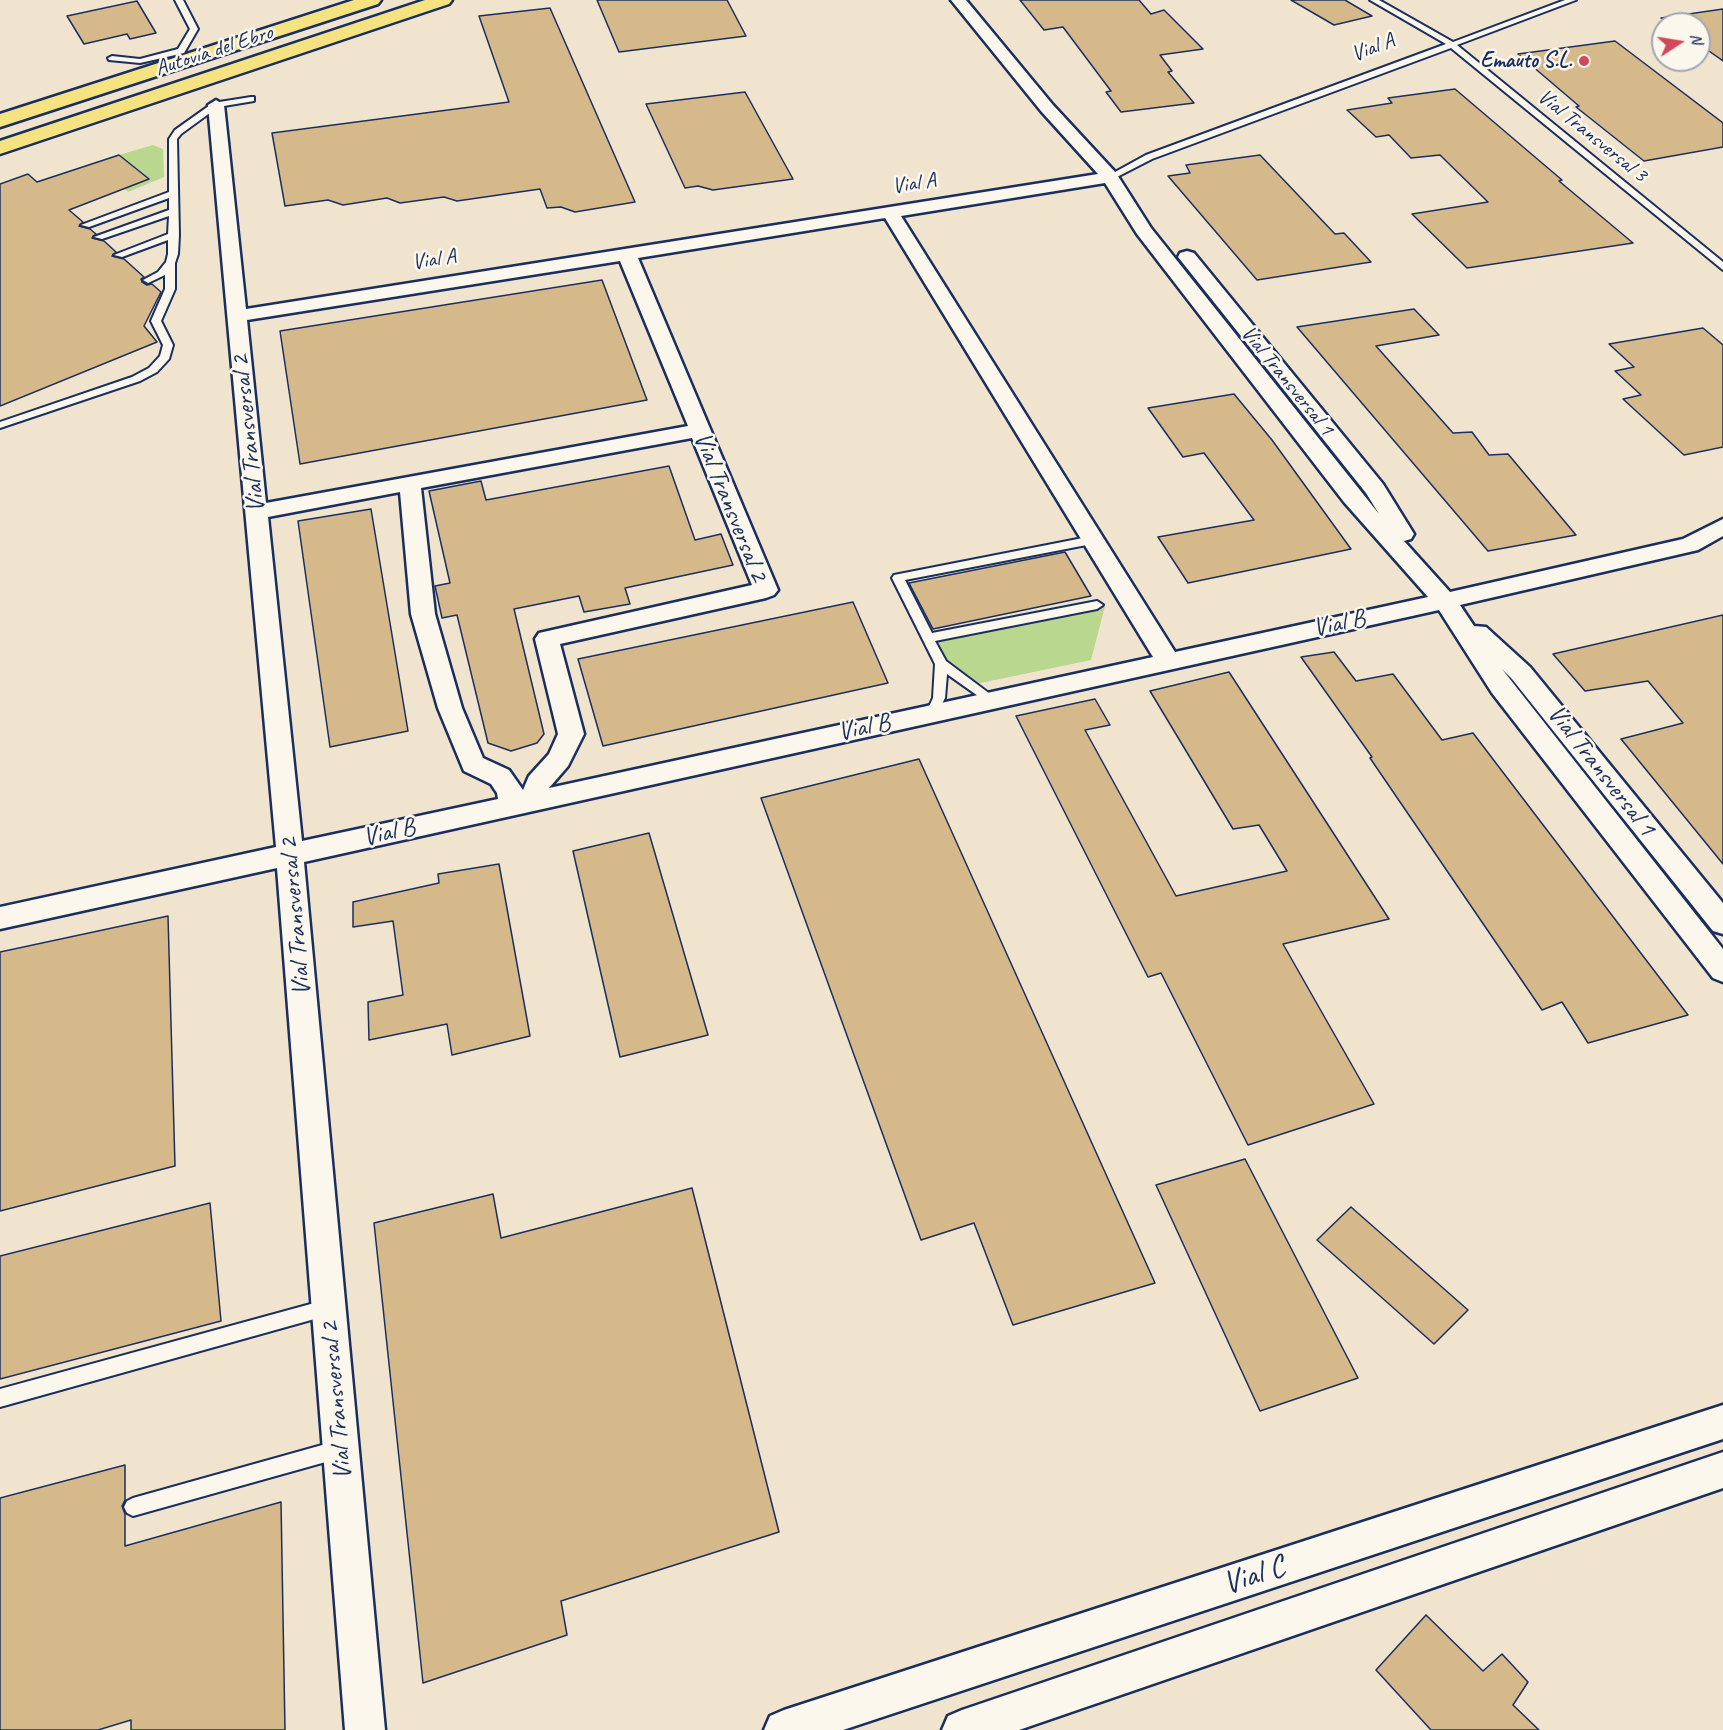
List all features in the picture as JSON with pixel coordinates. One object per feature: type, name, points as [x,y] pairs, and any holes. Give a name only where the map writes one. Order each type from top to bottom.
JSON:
[{"type":"highway","points":[[0,121],[372,0]]},
{"type":"highway","name":"Autovía del Ebro","points":[[0,130],[394,0]]},
{"type":"highway","name":"Autovía del Ebro","points":[[0,148],[443,0]]},
{"type":"street","name":"Vial Transversal 1","points":[[958,0],[1047,108],[1110,177]]},
{"type":"street","name":"Vial Transversal 1","points":[[977,0],[1066,115],[1110,177],[1143,230],[1352,497],[1445,601],[1521,673],[1723,923]]},
{"type":"street","name":"Vial Transversal 2","points":[[216,105],[290,856],[365,1730]]},
{"type":"street","name":"Vial A","points":[[237,316],[1110,177]]},
{"type":"street","points":[[890,213],[1168,661]]},
{"type":"street","name":"Vial Transversal 2","points":[[522,803],[559,759],[571,734],[547,639],[766,590],[627,254]]},
{"type":"street","points":[[257,512],[699,430]]},
{"type":"street","points":[[410,483],[423,614],[450,708],[473,764],[500,777],[522,803]]},
{"type":"street","name":"Vial B","points":[[0,918],[1445,601],[1690,545],[1723,526]]},
{"type":"street","name":"Vial Transversal 1","points":[[1445,601],[1501,687],[1723,970]]},
{"type":"street","name":"Vial C","points":[[784,1730],[1723,1422]]},
{"type":"street","name":"Vial C","points":[[962,1730],[1723,1470]]},
{"type":"lane","points":[[112,58],[140,61],[181,51],[194,29],[179,0]]},
{"type":"lane","name":"Vial Transversal 3","points":[[1374,0],[1451,44],[1723,267]]},
{"type":"lane","name":"Vial A","points":[[1110,177],[1149,157],[1572,0]]},
{"type":"lane","points":[[0,425],[136,379],[153,370],[165,357],[168,345],[156,321],[170,289],[170,263],[174,235],[173,139],[178,132],[216,105],[251,99]]},
{"type":"lane","points":[[86,225],[173,193]]},
{"type":"lane","points":[[99,237],[174,211]]},
{"type":"lane","points":[[119,255],[174,235]]},
{"type":"lane","points":[[148,280],[161,274],[170,263]]},
{"type":"lane","points":[[992,700],[941,664],[898,578],[1093,540]]},
{"type":"lane","points":[[928,638],[1097,605]]},
{"type":"lane","points":[[932,713],[939,698],[941,664]]},
{"type":"lane","points":[[0,1398],[329,1307]]},
{"type":"lane","points":[[133,1507],[342,1449]]},
{"type":"shaded area","points":[[0,0],[1723,0],[1723,1730],[0,1730]]},
{"type":"green space","points":[[153,145],[163,149],[164,177],[128,192],[124,188],[148,179],[119,155]]},
{"type":"green space","points":[[1105,606],[1091,660],[976,684],[944,660],[937,642]]},
{"type":"building","points":[[597,0],[727,0],[746,36],[619,52]]},
{"type":"building","points":[[1020,0],[1139,0],[1151,14],[1164,10],[1203,49],[1160,55],[1172,71],[1168,72],[1194,103],[1121,112],[1106,92],[1111,91],[1063,27],[1044,30]]},
{"type":"building","points":[[1291,0],[1345,0],[1372,16],[1334,25]]},
{"type":"building","points":[[137,1],[156,33],[130,39],[127,34],[84,44],[67,16]]},
{"type":"building","points":[[550,8],[635,202],[575,212],[561,207],[547,208],[540,189],[457,201],[444,197],[400,203],[387,198],[343,205],[328,200],[285,206],[272,133],[509,102],[479,16]]},
{"type":"building","points":[[1723,9],[1723,61],[1711,52],[1711,12],[1702,12]]},
{"type":"building","points":[[1615,41],[1651,68],[1651,72],[1656,72],[1723,123],[1723,147],[1644,161],[1576,107],[1579,106],[1518,54]]},
{"type":"building","points":[[1455,89],[1633,243],[1467,268],[1412,214],[1488,202],[1440,155],[1411,158],[1389,135],[1376,137],[1347,110],[1392,103],[1388,98]]},
{"type":"building","points":[[745,92],[793,179],[713,190],[698,186],[685,188],[646,104]]},
{"type":"building","points":[[119,155],[149,179],[69,210],[83,222],[79,226],[90,229],[96,234],[92,238],[104,241],[116,252],[112,256],[124,259],[144,277],[141,279],[142,282],[147,285],[152,284],[161,292],[144,326],[157,342],[0,406],[0,184],[28,174],[37,182]]},
{"type":"building","points":[[1260,155],[1335,234],[1344,233],[1371,262],[1257,280],[1168,176],[1190,173],[1186,165]]},
{"type":"building","points":[[602,280],[647,400],[300,464],[280,331]]},
{"type":"building","points":[[1414,309],[1439,335],[1376,346],[1453,433],[1472,432],[1489,455],[1508,454],[1576,535],[1488,551],[1297,327]]},
{"type":"building","points":[[1703,328],[1723,345],[1723,447],[1684,455],[1623,399],[1641,395],[1615,371],[1634,367],[1609,344]]},
{"type":"building","points":[[1234,394],[1272,440],[1351,549],[1188,583],[1158,537],[1254,520],[1204,453],[1183,457],[1148,408]]},
{"type":"building","points":[[669,466],[695,540],[721,534],[733,565],[625,588],[630,604],[584,612],[579,596],[514,609],[544,734],[537,743],[511,751],[488,743],[457,615],[442,618],[435,586],[450,583],[429,491],[481,481],[486,500]]},
{"type":"building","points":[[371,509],[408,731],[330,747],[298,521]]},
{"type":"building","points":[[1065,552],[1091,596],[933,629],[909,583]]},
{"type":"building","points":[[853,602],[888,683],[603,746],[578,659]]},
{"type":"building","points":[[1723,615],[1723,864],[1621,739],[1683,723],[1648,681],[1585,691],[1553,654]]},
{"type":"building","points":[[1334,652],[1356,681],[1393,674],[1442,740],[1473,733],[1688,1015],[1588,1043],[1562,1002],[1542,1010],[1370,758],[1372,757],[1301,657]]},
{"type":"building","points":[[1229,672],[1389,919],[1283,944],[1374,1104],[1248,1145],[1161,973],[1148,977],[1016,716],[1095,699],[1110,725],[1085,730],[1176,896],[1287,871],[1259,825],[1233,829],[1150,691]]},
{"type":"building","points":[[919,759],[1155,1283],[1013,1325],[974,1223],[921,1240],[761,798]]},
{"type":"building","points":[[649,833],[708,1035],[620,1057],[573,851]]},
{"type":"building","points":[[499,864],[530,1036],[452,1055],[447,1024],[369,1040],[368,1002],[403,995],[393,921],[353,927],[353,902],[439,883],[438,874]]},
{"type":"building","points":[[168,916],[175,1166],[0,1211],[0,952]]},
{"type":"building","points":[[1245,1159],[1358,1378],[1260,1411],[1156,1185]]},
{"type":"building","points":[[692,1188],[779,1532],[561,1601],[567,1635],[423,1683],[374,1223],[493,1194],[501,1238]]},
{"type":"building","points":[[210,1203],[221,1321],[0,1379],[0,1256]]},
{"type":"building","points":[[1351,1207],[1468,1310],[1434,1344],[1317,1240]]},
{"type":"building","points":[[125,1465],[125,1500],[122,1506],[125,1514],[125,1546],[281,1502],[285,1730],[131,1730],[131,1720],[98,1730],[0,1730],[0,1498]]},
{"type":"building","points":[[1426,1615],[1483,1671],[1502,1654],[1528,1682],[1513,1705],[1539,1730],[1431,1730],[1376,1670]]},
{"type":"place","name":"Emauto S.L.","points":[[1584,61]]}]
